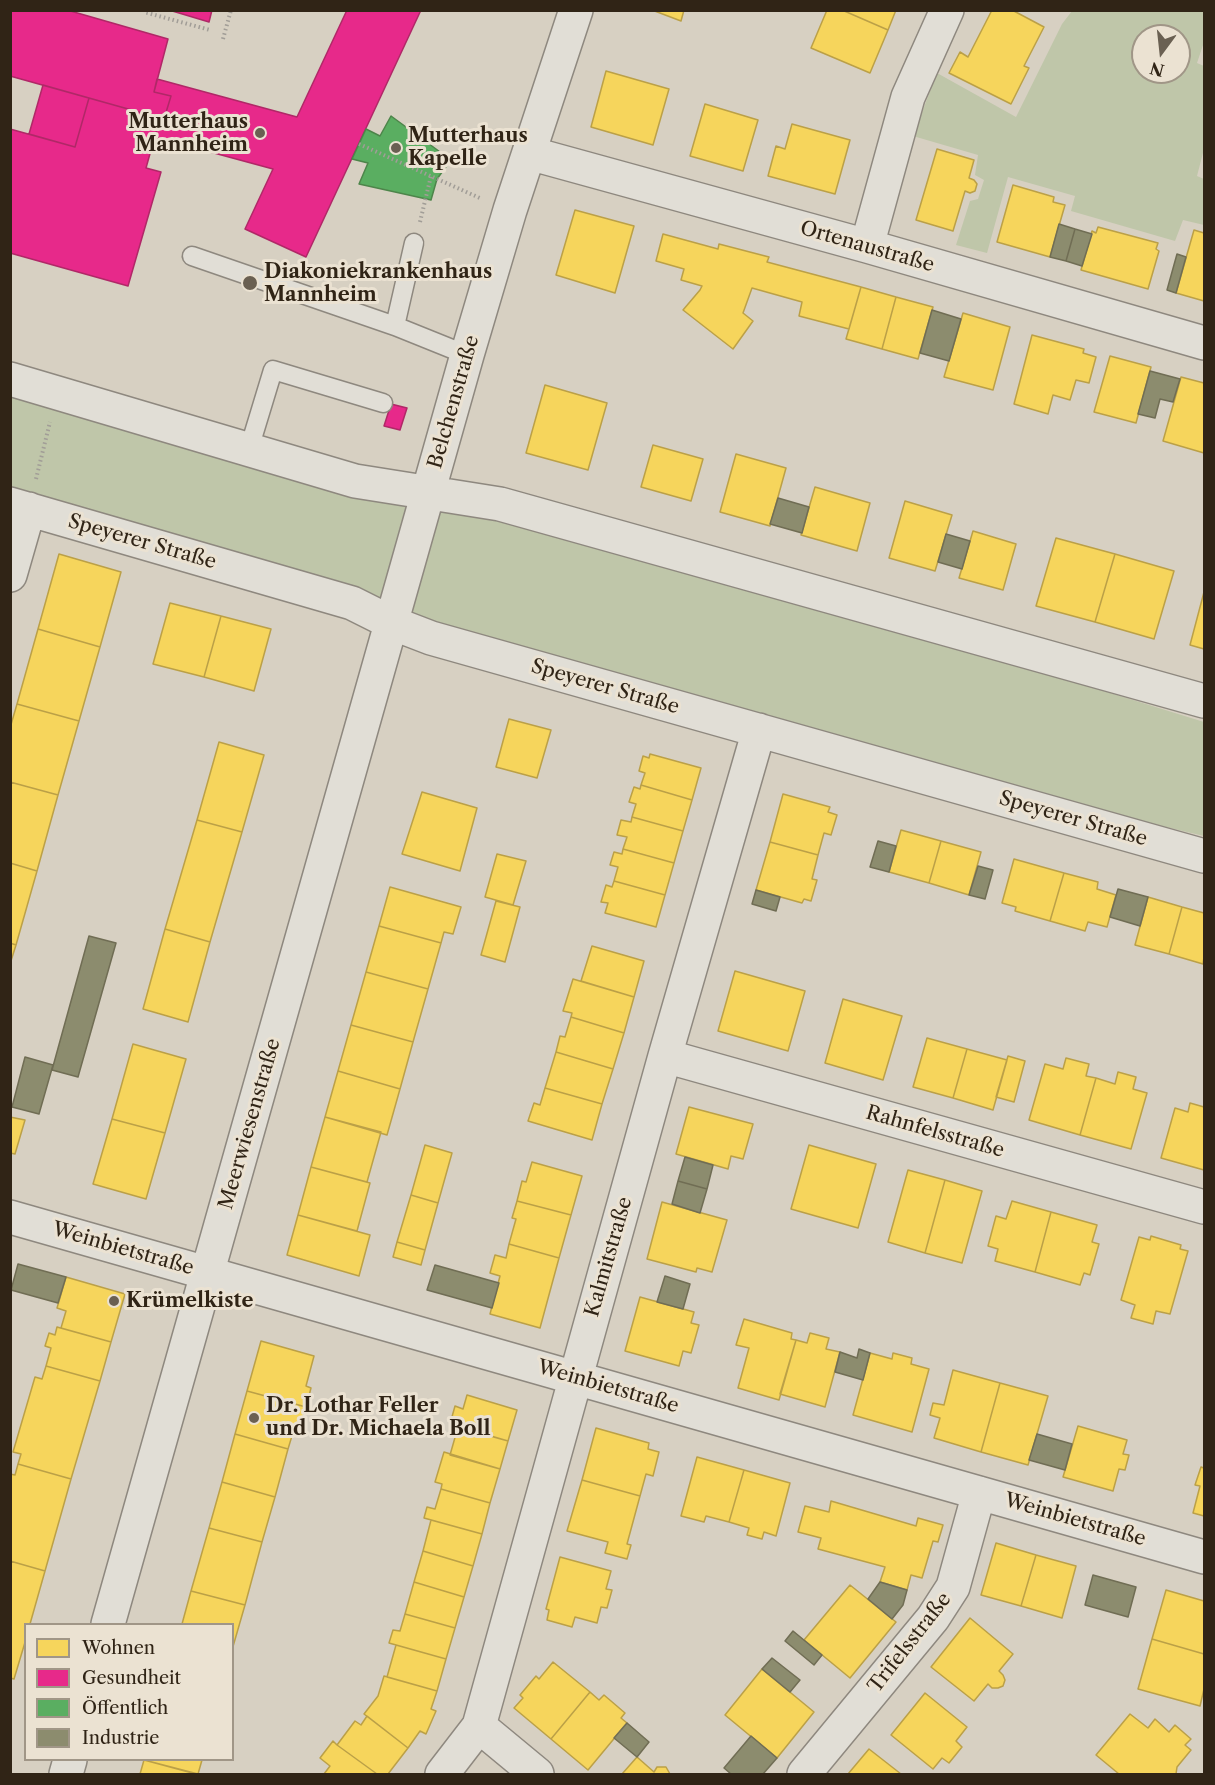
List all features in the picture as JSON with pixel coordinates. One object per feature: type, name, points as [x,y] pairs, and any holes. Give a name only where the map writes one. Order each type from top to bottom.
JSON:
[{"type":"street","name":"Belchenstraße","points":[[392,623],[510,210],[576,10]]},
{"type":"street","points":[[867,246],[908,97],[947,10]]},
{"type":"street","name":"Ortenaustraße","points":[[529,153],[867,246],[1204,343]]},
{"type":"street","points":[[10,379],[355,481],[500,504],[1204,701]]},
{"type":"street","points":[[10,575],[20,507]]},
{"type":"street","name":"Speyerer Straße","points":[[20,507],[352,603],[392,623],[431,638],[1204,856]]},
{"type":"street","name":"Meerwiesenstraße","points":[[108,1623],[392,623]]},
{"type":"street","name":"Kalmitstraße","points":[[442,1774],[479,1726],[665,1056],[759,730]]},
{"type":"street","name":"Rahnfelsstraße","points":[[665,1056],[1204,1208]]},
{"type":"street","name":"Weinbietstraße","points":[[10,1217],[1204,1557]]},
{"type":"street","name":"Trifelsstraße","points":[[804,1774],[933,1618],[953,1587],[979,1493]]},
{"type":"street","points":[[479,1726],[537,1774]]},
{"type":"lane","points":[[395,326],[414,243]]},
{"type":"lane","points":[[192,256],[395,326],[467,355]]},
{"type":"lane","points":[[249,449],[273,370],[383,402]]},
{"type":"path","points":[[144,10],[144,12],[210,30]]},
{"type":"path","points":[[223,39],[231,10]]},
{"type":"path","points":[[359,144],[510,210]]},
{"type":"path","points":[[414,243],[431,176]]},
{"type":"path","points":[[20,507],[51,421]]},
{"type":"green space","points":[[1072,11],[1204,11],[1204,42],[1197,63],[1204,66],[1204,149],[1197,176],[1204,179],[1204,225],[1183,220],[1175,241],[1071,211],[1075,196],[1008,177],[987,253],[956,245],[970,201],[978,199],[984,180],[975,175],[978,155],[913,136],[937,73],[1016,117],[1062,24]]},
{"type":"green space","points":[[11,379],[500,504],[1204,722],[1204,836],[759,730],[29,509],[11,575]]},
{"type":"building: Wohnen","points":[[652,10],[684,10],[681,21]]},
{"type":"building: Wohnen","points":[[827,10],[842,10],[888,30],[870,73],[811,48]]},
{"type":"building: Wohnen","points":[[842,10],[896,10],[888,30]]},
{"type":"building: Wohnen","points":[[992,10],[1012,10],[1044,27],[1024,66],[1029,68],[1011,104],[949,73],[960,52],[968,57]]},
{"type":"building: Wohnen","points":[[606,71],[669,89],[653,145],[591,127]]},
{"type":"building: Wohnen","points":[[705,104],[758,120],[743,171],[690,156]]},
{"type":"building: Wohnen","points":[[792,124],[850,140],[835,194],[768,176],[776,146],[785,149]]},
{"type":"building: Wohnen","points":[[937,149],[974,160],[969,178],[977,184],[975,191],[970,193],[965,191],[953,231],[916,220]]},
{"type":"building: Wohnen","points":[[1013,185],[1054,197],[1053,202],[1065,205],[1050,257],[997,242]]},
{"type":"building: Wohnen","points":[[575,210],[634,226],[615,293],[556,275]]},
{"type":"building: Wohnen","points":[[1098,227],[1158,243],[1156,249],[1159,251],[1148,289],[1081,270],[1092,231],[1096,233]]},
{"type":"building: Wohnen","points":[[1194,230],[1204,233],[1204,301],[1176,293]]},
{"type":"building: Wohnen","points":[[663,234],[718,249],[719,244],[769,257],[767,262],[861,287],[849,329],[799,316],[802,302],[752,288],[743,313],[753,321],[733,349],[683,310],[702,286],[681,280],[684,269],[656,261]]},
{"type":"building: Wohnen","points":[[861,287],[896,297],[882,349],[846,339]]},
{"type":"building: Wohnen","points":[[896,297],[933,307],[918,359],[882,349]]},
{"type":"building: Wohnen","points":[[963,313],[1010,327],[993,390],[944,377]]},
{"type":"building: Wohnen","points":[[1032,335],[1084,349],[1083,353],[1096,357],[1089,383],[1076,380],[1070,400],[1053,395],[1048,414],[1014,404]]},
{"type":"building: Wohnen","points":[[1110,356],[1151,367],[1136,423],[1094,412]]},
{"type":"building: Wohnen","points":[[1181,377],[1204,383],[1204,453],[1163,441]]},
{"type":"building: Wohnen","points":[[545,385],[607,403],[588,470],[526,453]]},
{"type":"building: Wohnen","points":[[653,445],[703,459],[691,501],[641,487]]},
{"type":"building: Wohnen","points":[[736,454],[786,468],[770,526],[720,512]]},
{"type":"building: Wohnen","points":[[815,487],[870,503],[857,551],[801,535]]},
{"type":"building: Wohnen","points":[[905,501],[952,515],[935,571],[889,558]]},
{"type":"building: Wohnen","points":[[973,531],[1016,544],[1003,590],[959,578]]},
{"type":"building: Wohnen","points":[[1056,538],[1115,554],[1095,622],[1036,606]]},
{"type":"building: Wohnen","points":[[59,554],[121,572],[100,647],[38,629]]},
{"type":"building: Wohnen","points":[[1115,554],[1174,571],[1154,639],[1095,622]]},
{"type":"building: Wohnen","points":[[1204,592],[1204,649],[1190,645]]},
{"type":"building: Wohnen","points":[[170,603],[221,616],[204,677],[153,664]]},
{"type":"building: Wohnen","points":[[221,616],[271,629],[254,691],[204,677]]},
{"type":"building: Wohnen","points":[[38,629],[100,647],[79,721],[17,704]]},
{"type":"building: Wohnen","points":[[17,704],[79,721],[58,795],[10,782],[10,728]]},
{"type":"building: Wohnen","points":[[509,719],[551,730],[537,778],[496,767]]},
{"type":"building: Wohnen","points":[[219,742],[264,755],[242,832],[197,820]]},
{"type":"building: Wohnen","points":[[650,754],[701,768],[692,800],[641,785],[645,773],[639,771],[643,756],[649,758]]},
{"type":"building: Wohnen","points":[[10,782],[58,795],[37,871],[10,863]]},
{"type":"building: Wohnen","points":[[641,785],[692,800],[683,831],[632,817],[636,804],[629,802],[634,787],[640,789]]},
{"type":"building: Wohnen","points":[[422,792],[477,808],[460,871],[402,854]]},
{"type":"building: Wohnen","points":[[783,794],[830,807],[828,812],[837,815],[831,835],[824,833],[818,855],[770,842]]},
{"type":"building: Wohnen","points":[[632,817],[683,831],[674,863],[623,849],[627,837],[617,835],[621,820],[631,822]]},
{"type":"building: Wohnen","points":[[197,820],[242,832],[210,942],[165,929]]},
{"type":"building: Wohnen","points":[[901,830],[941,841],[929,883],[889,872]]},
{"type":"building: Wohnen","points":[[941,841],[981,852],[969,895],[929,883]]},
{"type":"building: Wohnen","points":[[770,842],[818,855],[812,879],[817,880],[811,901],[804,899],[802,903],[756,890]]},
{"type":"building: Wohnen","points":[[623,849],[674,863],[665,895],[614,881],[618,867],[610,865],[614,852],[622,854]]},
{"type":"building: Wohnen","points":[[497,854],[526,861],[513,905],[485,897]]},
{"type":"building: Wohnen","points":[[1014,859],[1064,873],[1050,921],[1015,911],[1016,907],[1002,903]]},
{"type":"building: Wohnen","points":[[10,863],[37,871],[16,945],[10,943]]},
{"type":"building: Wohnen","points":[[1064,873],[1098,882],[1097,889],[1116,895],[1107,927],[1088,922],[1085,931],[1050,921]]},
{"type":"building: Wohnen","points":[[614,881],[665,895],[656,927],[605,913],[608,903],[601,902],[606,885],[612,887]]},
{"type":"building: Wohnen","points":[[390,887],[461,907],[453,934],[444,932],[441,943],[379,926]]},
{"type":"building: Wohnen","points":[[1148,897],[1182,907],[1169,954],[1135,945]]},
{"type":"building: Wohnen","points":[[496,901],[520,907],[505,962],[481,955]]},
{"type":"building: Wohnen","points":[[1182,907],[1204,913],[1203,964],[1169,954]]},
{"type":"building: Wohnen","points":[[379,926],[441,943],[428,989],[366,972]]},
{"type":"building: Wohnen","points":[[165,929],[210,942],[188,1022],[143,1009]]},
{"type":"building: Wohnen","points":[[10,943],[16,945],[10,964]]},
{"type":"building: Wohnen","points":[[592,946],[644,961],[634,997],[581,981]]},
{"type":"building: Wohnen","points":[[735,971],[805,991],[788,1051],[718,1031]]},
{"type":"building: Wohnen","points":[[366,972],[428,989],[413,1042],[351,1025]]},
{"type":"building: Wohnen","points":[[573,979],[634,997],[624,1033],[571,1017],[572,1013],[563,1011]]},
{"type":"building: Wohnen","points":[[843,999],[902,1016],[883,1080],[825,1063]]},
{"type":"building: Wohnen","points":[[571,1017],[624,1033],[613,1069],[556,1052],[560,1036],[565,1037]]},
{"type":"building: Wohnen","points":[[351,1025],[413,1042],[400,1089],[338,1071]]},
{"type":"building: Wohnen","points":[[927,1038],[967,1049],[953,1098],[913,1087]]},
{"type":"building: Wohnen","points":[[133,1044],[186,1059],[165,1133],[112,1119]]},
{"type":"building: Wohnen","points":[[967,1049],[1007,1060],[993,1110],[953,1098]]},
{"type":"building: Wohnen","points":[[556,1052],[613,1069],[602,1104],[545,1088]]},
{"type":"building: Wohnen","points":[[1008,1056],[1025,1061],[1014,1102],[996,1097]]},
{"type":"building: Wohnen","points":[[1066,1058],[1089,1064],[1086,1076],[1096,1078],[1080,1135],[1029,1120],[1045,1064],[1063,1069]]},
{"type":"building: Wohnen","points":[[338,1071],[400,1089],[387,1135],[325,1117]]},
{"type":"building: Wohnen","points":[[1118,1072],[1136,1077],[1133,1089],[1147,1093],[1131,1149],[1080,1135],[1096,1078],[1115,1084]]},
{"type":"building: Wohnen","points":[[545,1088],[602,1104],[592,1140],[528,1121],[534,1103],[540,1105]]},
{"type":"building: Wohnen","points":[[1190,1103],[1204,1107],[1204,1170],[1161,1158],[1175,1108],[1188,1112]]},
{"type":"building: Wohnen","points":[[689,1107],[753,1124],[743,1159],[731,1156],[728,1169],[676,1154]]},
{"type":"building: Wohnen","points":[[10,1117],[25,1120],[15,1154],[10,1153]]},
{"type":"building: Wohnen","points":[[325,1117],[381,1132],[367,1182],[311,1167]]},
{"type":"building: Wohnen","points":[[112,1119],[165,1133],[146,1199],[93,1184]]},
{"type":"building: Wohnen","points":[[425,1145],[452,1153],[438,1203],[411,1195]]},
{"type":"building: Wohnen","points":[[809,1145],[876,1164],[858,1228],[791,1209]]},
{"type":"building: Wohnen","points":[[532,1162],[582,1176],[571,1215],[517,1201],[522,1181],[526,1182]]},
{"type":"building: Wohnen","points":[[311,1167],[370,1183],[357,1231],[298,1215]]},
{"type":"building: Wohnen","points":[[908,1170],[945,1180],[925,1253],[888,1242]]},
{"type":"building: Wohnen","points":[[945,1180],[982,1191],[962,1263],[925,1253]]},
{"type":"building: Wohnen","points":[[411,1195],[438,1203],[425,1250],[397,1242]]},
{"type":"building: Wohnen","points":[[517,1201],[571,1215],[559,1258],[509,1244],[516,1219],[512,1218]]},
{"type":"building: Wohnen","points":[[1012,1201],[1051,1212],[1035,1272],[995,1261],[998,1249],[988,1246],[996,1216],[1006,1219]]},
{"type":"building: Wohnen","points":[[662,1202],[727,1220],[712,1272],[697,1268],[696,1272],[647,1259]]},
{"type":"building: Wohnen","points":[[1051,1212],[1097,1225],[1092,1242],[1099,1244],[1090,1275],[1084,1273],[1080,1285],[1035,1272]]},
{"type":"building: Wohnen","points":[[298,1215],[370,1235],[359,1276],[287,1255]]},
{"type":"building: Wohnen","points":[[1151,1236],[1181,1245],[1180,1249],[1188,1251],[1170,1314],[1156,1311],[1153,1324],[1131,1318],[1135,1305],[1121,1300],[1139,1237],[1150,1240]]},
{"type":"building: Wohnen","points":[[397,1242],[425,1250],[421,1265],[393,1257]]},
{"type":"building: Wohnen","points":[[509,1244],[559,1258],[540,1328],[490,1314],[500,1276],[490,1273],[495,1255],[506,1258]]},
{"type":"building: Wohnen","points":[[66,1277],[125,1294],[111,1342],[61,1328],[66,1311],[57,1308]]},
{"type":"building: Wohnen","points":[[640,1297],[694,1312],[691,1323],[699,1325],[691,1353],[683,1351],[679,1366],[625,1351]]},
{"type":"building: Wohnen","points":[[744,1319],[792,1333],[791,1339],[796,1340],[779,1400],[738,1388],[749,1348],[736,1345]]},
{"type":"building: Wohnen","points":[[57,1327],[111,1342],[100,1381],[46,1366],[51,1348],[45,1346],[49,1333],[55,1335]]},
{"type":"building: Wohnen","points":[[810,1333],[829,1338],[826,1349],[840,1352],[825,1407],[780,1394],[796,1340],[807,1343]]},
{"type":"building: Wohnen","points":[[261,1341],[314,1356],[306,1386],[311,1388],[306,1407],[247,1391]]},
{"type":"building: Wohnen","points":[[870,1353],[892,1359],[893,1353],[912,1358],[911,1364],[929,1369],[912,1432],[853,1415]]},
{"type":"building: Wohnen","points":[[46,1366],[100,1381],[71,1479],[18,1464],[21,1454],[13,1452],[35,1377],[42,1379]]},
{"type":"building: Wohnen","points":[[953,1370],[1000,1383],[981,1452],[934,1438],[940,1418],[930,1415],[933,1403],[944,1405]]},
{"type":"building: Wohnen","points":[[1000,1383],[1048,1396],[1028,1465],[981,1452]]},
{"type":"building: Wohnen","points":[[247,1391],[306,1407],[300,1427],[295,1426],[288,1449],[235,1434]]},
{"type":"building: Wohnen","points":[[467,1395],[517,1410],[508,1441],[450,1424],[455,1406],[463,1409]]},
{"type":"building: Wohnen","points":[[1078,1426],[1127,1440],[1123,1454],[1129,1455],[1125,1470],[1119,1469],[1113,1491],[1063,1477]]},
{"type":"building: Wohnen","points":[[458,1427],[508,1441],[500,1469],[450,1455]]},
{"type":"building: Wohnen","points":[[596,1428],[649,1443],[648,1449],[659,1452],[653,1476],[646,1474],[640,1496],[582,1480]]},
{"type":"building: Wohnen","points":[[235,1434],[288,1449],[275,1497],[222,1482]]},
{"type":"building: Wohnen","points":[[444,1452],[500,1469],[490,1503],[441,1489],[442,1484],[435,1482]]},
{"type":"building: Wohnen","points":[[697,1457],[744,1470],[729,1522],[706,1516],[704,1522],[681,1516]]},
{"type":"building: Wohnen","points":[[18,1464],[71,1479],[45,1571],[10,1561],[10,1474],[15,1475]]},
{"type":"building: Wohnen","points":[[1201,1467],[1204,1468],[1204,1516],[1193,1513],[1200,1486],[1195,1485]]},
{"type":"building: Wohnen","points":[[744,1470],[790,1483],[776,1536],[764,1532],[762,1539],[747,1535],[749,1528],[729,1522]]},
{"type":"building: Wohnen","points":[[582,1480],[640,1496],[627,1544],[631,1545],[627,1559],[605,1553],[608,1542],[567,1531]]},
{"type":"building: Wohnen","points":[[222,1482],[275,1497],[262,1542],[209,1528]]},
{"type":"building: Wohnen","points":[[441,1489],[490,1503],[482,1534],[424,1518],[427,1507],[435,1509]]},
{"type":"building: Wohnen","points":[[831,1501],[916,1526],[918,1518],[943,1525],[938,1542],[933,1541],[922,1578],[911,1575],[907,1590],[880,1582],[885,1567],[818,1549],[821,1538],[798,1532],[805,1506],[829,1512]]},
{"type":"building: Wohnen","points":[[431,1520],[482,1534],[473,1566],[423,1551]]},
{"type":"building: Wohnen","points":[[209,1528],[262,1542],[245,1605],[191,1591]]},
{"type":"building: Wohnen","points":[[996,1543],[1036,1555],[1021,1606],[981,1595]]},
{"type":"building: Wohnen","points":[[423,1551],[473,1566],[464,1597],[414,1582]]},
{"type":"building: Wohnen","points":[[1036,1555],[1076,1566],[1062,1618],[1021,1606]]},
{"type":"building: Wohnen","points":[[560,1557],[611,1571],[606,1589],[612,1590],[607,1608],[601,1607],[597,1623],[575,1617],[572,1627],[547,1620],[549,1610],[546,1609]]},
{"type":"building: Wohnen","points":[[10,1561],[45,1571],[30,1623],[24,1623],[24,1646],[14,1679],[10,1678]]},
{"type":"building: Wohnen","points":[[414,1582],[464,1597],[455,1628],[405,1614]]},
{"type":"building: Wohnen","points":[[850,1585],[896,1622],[850,1678],[804,1640]]},
{"type":"building: Wohnen","points":[[1166,1590],[1204,1601],[1204,1654],[1152,1639]]},
{"type":"building: Wohnen","points":[[191,1591],[245,1605],[234,1643],[234,1623],[182,1623]]},
{"type":"building: Wohnen","points":[[405,1614],[455,1628],[446,1659],[389,1643],[393,1630],[400,1631]]},
{"type":"building: Wohnen","points":[[970,1618],[1013,1654],[999,1671],[1005,1680],[1003,1686],[992,1688],[988,1684],[974,1701],[931,1667]]},
{"type":"building: Wohnen","points":[[1152,1639],[1204,1654],[1204,1689],[1200,1706],[1138,1689]]},
{"type":"building: Wohnen","points":[[396,1645],[446,1659],[437,1691],[387,1677]]},
{"type":"building: Wohnen","points":[[553,1662],[590,1692],[551,1739],[514,1708],[523,1698],[520,1695],[536,1676],[539,1679]]},
{"type":"building: Wohnen","points":[[762,1669],[814,1712],[777,1758],[725,1715]]},
{"type":"building: Wohnen","points":[[384,1676],[437,1691],[431,1709],[436,1711],[426,1734],[420,1731],[408,1748],[364,1714],[378,1696]]},
{"type":"building: Wohnen","points":[[590,1692],[599,1700],[604,1695],[625,1713],[621,1718],[627,1723],[588,1770],[551,1739]]},
{"type":"building: Wohnen","points":[[925,1693],[967,1727],[956,1741],[962,1747],[949,1763],[942,1758],[933,1769],[891,1735]]},
{"type":"building: Wohnen","points":[[1130,1714],[1148,1728],[1155,1719],[1169,1732],[1175,1725],[1191,1739],[1185,1745],[1191,1750],[1177,1767],[1176,1774],[1119,1774],[1096,1755]]},
{"type":"building: Wohnen","points":[[367,1716],[408,1748],[388,1774],[377,1774],[337,1745],[355,1721],[361,1725]]},
{"type":"building: Wohnen","points":[[333,1741],[377,1774],[324,1774],[330,1766],[320,1758]]},
{"type":"building: Wohnen","points":[[869,1749],[901,1774],[848,1774]]},
{"type":"building: Wohnen","points":[[637,1757],[654,1772],[657,1767],[666,1767],[670,1774],[622,1774]]},
{"type":"building: Wohnen","points":[[144,1761],[148,1761],[196,1774],[140,1774]]},
{"type":"building: Wohnen","points":[[148,1761],[202,1761],[198,1774]]},
{"type":"building: Gesundheit","points":[[10,10],[67,10],[168,39],[154,92],[171,96],[164,119],[10,76]]},
{"type":"building: Gesundheit","points":[[169,10],[212,10],[209,22]]},
{"type":"building: Gesundheit","name":"Mutterhaus Mannheim","points":[[347,10],[421,10],[306,257],[245,229],[273,169],[155,137],[160,118],[164,119],[171,96],[154,92],[157,79],[297,117]]},
{"type":"building: Gesundheit","points":[[43,85],[89,98],[75,147],[29,134]]},
{"type":"building: Gesundheit","points":[[89,98],[160,118],[146,168],[161,172],[128,286],[10,253],[10,129],[75,147]]},
{"type":"building: Gesundheit","points":[[391,404],[407,408],[400,430],[384,426]]},
{"type":"building: Öffentlich","name":"Mutterhaus Kapelle","points":[[391,116],[451,160],[437,179],[431,200],[359,184],[368,163],[352,159],[366,129],[380,136]]},
{"type":"building: Industrie","points":[[1059,224],[1075,229],[1066,261],[1050,257]]},
{"type":"building: Industrie","points":[[1075,229],[1092,234],[1082,266],[1066,261]]},
{"type":"building: Industrie","points":[[1177,254],[1186,257],[1176,293],[1167,290]]},
{"type":"building: Industrie","points":[[932,310],[961,319],[949,361],[920,353]]},
{"type":"building: Industrie","points":[[1150,371],[1180,379],[1173,402],[1160,399],[1155,418],[1138,414]]},
{"type":"building: Industrie","points":[[778,498],[809,507],[802,533],[770,524]]},
{"type":"building: Industrie","points":[[946,534],[970,541],[962,569],[938,562]]},
{"type":"building: Industrie","points":[[878,841],[896,846],[889,872],[870,867]]},
{"type":"building: Industrie","points":[[978,866],[993,870],[985,899],[969,895]]},
{"type":"building: Industrie","points":[[1118,889],[1148,897],[1140,926],[1110,917]]},
{"type":"building: Industrie","points":[[756,890],[780,897],[776,911],[752,904]]},
{"type":"building: Industrie","points":[[89,936],[116,943],[78,1077],[52,1070]]},
{"type":"building: Industrie","points":[[25,1057],[53,1065],[39,1114],[12,1107]]},
{"type":"building: Industrie","points":[[685,1157],[713,1165],[707,1189],[678,1181]]},
{"type":"building: Industrie","points":[[678,1181],[707,1189],[700,1213],[672,1204]]},
{"type":"building: Industrie","points":[[18,1264],[66,1277],[58,1303],[11,1290]]},
{"type":"building: Industrie","points":[[435,1265],[499,1283],[492,1308],[427,1290]]},
{"type":"building: Industrie","points":[[665,1276],[690,1284],[683,1309],[657,1302]]},
{"type":"building: Industrie","points":[[859,1349],[870,1353],[863,1380],[835,1372],[840,1352],[857,1358]]},
{"type":"building: Industrie","points":[[1037,1434],[1072,1444],[1065,1470],[1029,1460]]},
{"type":"building: Industrie","points":[[1093,1575],[1136,1587],[1128,1617],[1085,1605]]},
{"type":"building: Industrie","points":[[880,1582],[907,1590],[903,1605],[892,1619],[868,1599]]},
{"type":"building: Industrie","points":[[793,1631],[822,1655],[814,1665],[785,1641]]},
{"type":"building: Industrie","points":[[772,1658],[800,1680],[790,1692],[762,1669]]},
{"type":"building: Industrie","points":[[627,1723],[649,1742],[637,1757],[614,1738]]},
{"type":"building: Industrie","points":[[751,1736],[777,1758],[763,1774],[731,1774],[724,1768]]},
{"type":"place","name":"Mutterhaus Mannheim","points":[[260,133]]},
{"type":"place","name":"Mutterhaus Kapelle","points":[[396,148]]},
{"type":"place","name":"Diakoniekrankenhaus Mannheim","points":[[250,283]]},
{"type":"place","name":"Krümelkiste","points":[[114,1301]]},
{"type":"place","name":"Dr. Lothar Feller und Dr. Michaela Boll","points":[[254,1418]]}]
